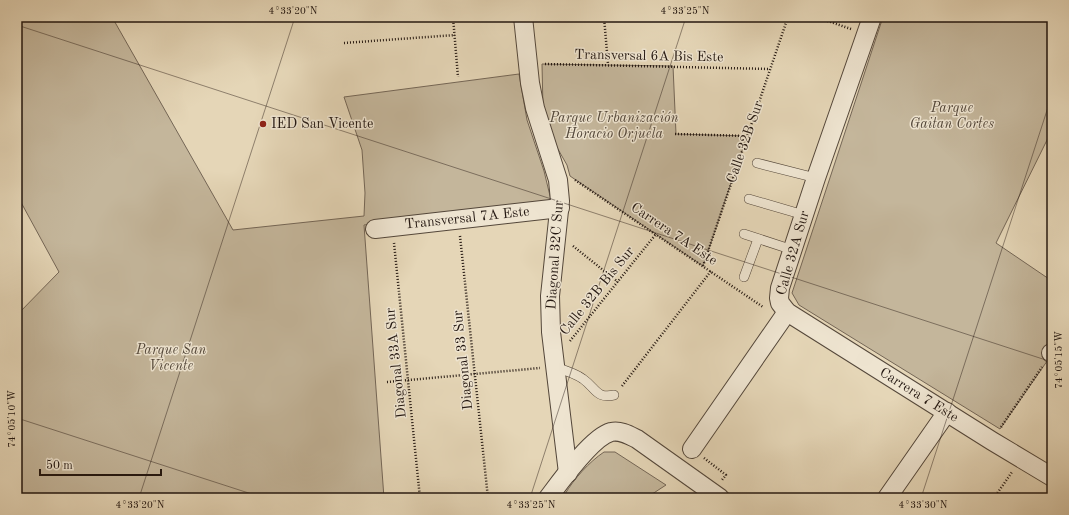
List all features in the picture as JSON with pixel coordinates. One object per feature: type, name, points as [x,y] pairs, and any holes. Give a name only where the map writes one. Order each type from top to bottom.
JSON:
[{"type":"street","name":"Diagonal 32C Sur","points":[[523,17],[527,64],[535,108],[558,180],[560,208],[550,296],[551,332],[548,365],[568,473]]},
{"type":"street","name":"Calle 32A Sur","points":[[785,316],[780,304],[779,294],[816,178],[869,25]]},
{"type":"street","name":"Transversal 7A Este","points":[[383,228],[560,208]]},
{"type":"street","name":"Carrera 7 Este","points":[[785,316],[947,412],[1052,477]]},
{"type":"street","points":[[692,449],[785,316]]},
{"type":"street","points":[[887,498],[947,412]]},
{"type":"street","points":[[548,498],[568,473],[600,438],[613,432],[619,432],[638,439],[716,496]]},
{"type":"lane","points":[[757,163],[816,178]]},
{"type":"lane","points":[[749,199],[804,215]]},
{"type":"lane","points":[[744,234],[792,250]]},
{"type":"lane","points":[[744,278],[758,238]]},
{"type":"lane","points":[[548,365],[583,379],[603,396],[614,395]]},
{"type":"path","points":[[453,17],[458,77]]},
{"type":"path","points":[[604,17],[608,64]]},
{"type":"path","name":"Calle 32B Sur","points":[[703,266],[788,17]]},
{"type":"path","points":[[816,17],[869,25]]},
{"type":"path","points":[[344,43],[455,35]]},
{"type":"path","name":"Transversal 6A Bis Este","points":[[527,64],[608,64],[770,68]]},
{"type":"path","points":[[676,134],[747,136]]},
{"type":"path","name":"Carrera 7A Este","points":[[554,165],[711,272],[785,316]]},
{"type":"path","name":"Diagonal 33 Sur","points":[[458,219],[488,498]]},
{"type":"path","name":"Diagonal 33A Sur","points":[[383,228],[408,380],[420,498]]},
{"type":"path","points":[[557,234],[618,282]]},
{"type":"path","name":"Calle 32B Bis Sur","points":[[548,365],[618,282],[656,234]]},
{"type":"path","points":[[614,395],[711,272]]},
{"type":"path","points":[[992,441],[1052,353]]},
{"type":"path","points":[[387,382],[475,374],[548,365]]},
{"type":"path","points":[[692,449],[726,474],[716,496]]},
{"type":"path","points":[[994,498],[1021,458]]},
{"type":"green space","name":"Parque San Vicente","points":[[17,17],[112,17],[233,230],[364,216],[365,193],[362,150],[344,97],[519,74],[527,120],[544,171],[551,200],[364,225],[384,498],[17,498],[17,472],[20,469],[17,467],[17,315],[59,272],[17,195]]},
{"type":"green space","name":"Parque Gaitan Cortes","points":[[883,17],[1052,17],[1052,130],[996,243],[1052,281],[1052,354],[1000,429],[799,305],[792,293]]},
{"type":"green space","name":"Parque Urbanización Horacio Orjuela","points":[[542,64],[673,66],[676,134],[747,136],[703,266],[570,176],[567,165],[555,144],[543,109]]},
{"type":"green space","points":[[604,452],[615,452],[666,485],[646,498],[565,498],[565,494],[577,477],[587,466]]},
{"type":"place","name":"IED San Vicente","points":[[263,124]]}]
